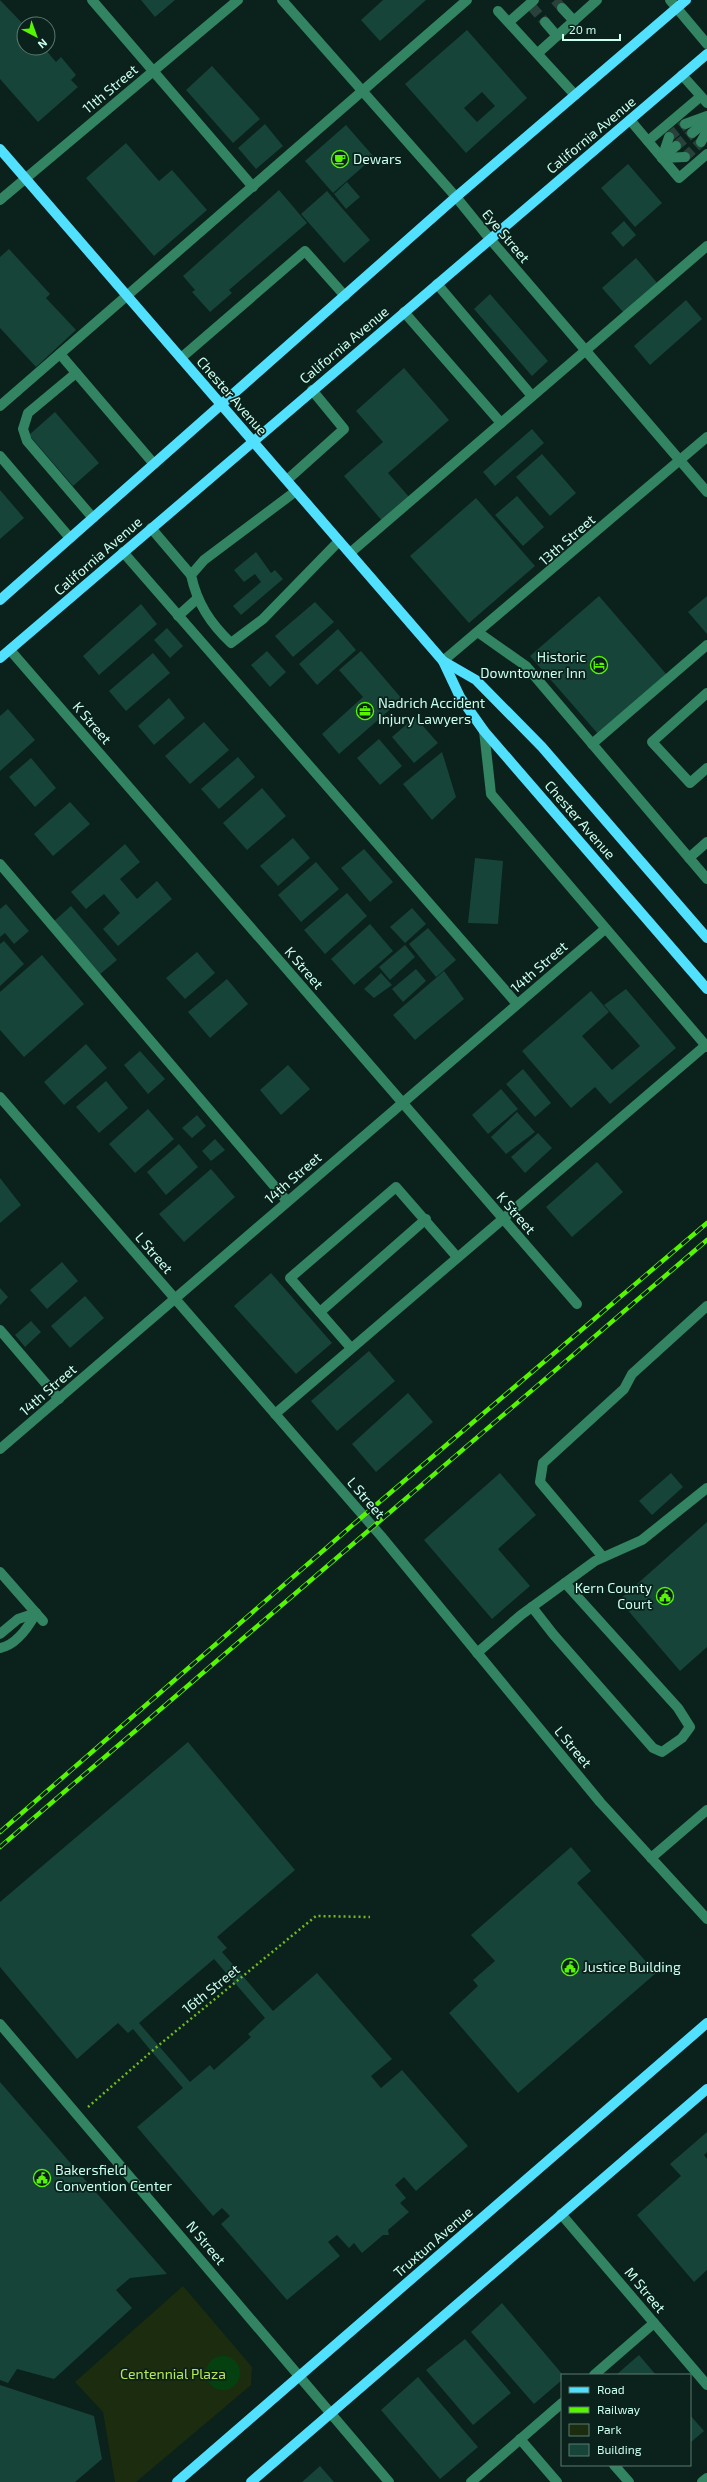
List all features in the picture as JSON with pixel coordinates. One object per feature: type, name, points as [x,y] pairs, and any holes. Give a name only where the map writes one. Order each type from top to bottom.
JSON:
[{"type":"main road","points":[[0,600],[456,197],[686,0]]},
{"type":"main road","name":"California Avenue","points":[[0,658],[707,54]]},
{"type":"main road","name":"Chester Avenue","points":[[0,149],[443,661],[460,697],[484,731],[707,989]]},
{"type":"main road","name":"Chester Avenue","points":[[443,661],[476,680],[542,748],[707,938]]},
{"type":"main road","name":"Truxtun Avenue","points":[[177,2482],[707,2023]]},
{"type":"main road","points":[[251,2482],[707,2089]]},
{"type":"street","points":[[92,0],[253,187]]},
{"type":"street","name":"11th Street","points":[[0,200],[238,0]]},
{"type":"street","name":"Eye Street","points":[[282,0],[456,197],[490,239],[707,492]]},
{"type":"street","points":[[0,406],[468,0]]},
{"type":"street","points":[[670,0],[707,44]]},
{"type":"street","points":[[538,53],[574,21],[592,2]]},
{"type":"street","points":[[509,22],[531,4]]},
{"type":"street","points":[[562,8],[574,21]]},
{"type":"street","points":[[498,11],[575,95]]},
{"type":"street","points":[[545,22],[557,36]]},
{"type":"street","points":[[648,141],[703,100],[682,75]]},
{"type":"street","points":[[685,124],[707,116]]},
{"type":"street","points":[[630,120],[679,178],[707,154]]},
{"type":"street","points":[[692,132],[707,121]]},
{"type":"street","points":[[701,142],[707,131]]},
{"type":"street","points":[[662,158],[669,137]]},
{"type":"street","points":[[662,158],[676,146]]},
{"type":"street","points":[[662,158],[685,157]]},
{"type":"street","points":[[350,553],[707,246]]},
{"type":"street","points":[[182,358],[305,250],[344,296]]},
{"type":"street","points":[[437,284],[532,396]]},
{"type":"street","points":[[404,312],[501,423]]},
{"type":"street","points":[[60,354],[154,464]]},
{"type":"street","points":[[76,373],[28,413],[23,429],[27,441],[93,518]]},
{"type":"street","points":[[287,480],[344,429],[312,390]]},
{"type":"street","name":"13th Street","points":[[443,661],[479,633],[707,437]]},
{"type":"street","points":[[0,456],[70,538]]},
{"type":"street","points":[[191,575],[204,560],[296,491]]},
{"type":"street","points":[[151,528],[191,575],[198,598],[214,627],[231,643],[263,619],[339,541]]},
{"type":"street","points":[[123,552],[517,1004]]},
{"type":"street","points":[[178,616],[198,598]]},
{"type":"street","points":[[479,633],[526,666],[707,879]]},
{"type":"street","points":[[592,744],[707,645]]},
{"type":"street","name":"K Street","points":[[10,650],[577,1304]]},
{"type":"street","points":[[707,693],[652,742],[690,783],[707,768]]},
{"type":"street","points":[[275,1414],[501,1218],[706,1046],[491,794],[484,731]]},
{"type":"street","points":[[689,858],[707,842]]},
{"type":"street","points":[[0,864],[287,1201]]},
{"type":"street","name":"14th Street","points":[[0,1449],[605,929]]},
{"type":"street","name":"L Street","points":[[0,1097],[381,1536],[600,1802],[707,1919]]},
{"type":"street","points":[[351,1348],[290,1278],[396,1187],[457,1257]]},
{"type":"street","points":[[320,1312],[426,1220]]},
{"type":"street","points":[[604,1557],[540,1482],[543,1463],[624,1389],[632,1374],[707,1306]]},
{"type":"street","points":[[0,1330],[59,1399]]},
{"type":"street","points":[[477,1653],[532,1607],[564,1583],[595,1561],[642,1540],[707,1488]]},
{"type":"street","points":[[0,1572],[40,1617]]},
{"type":"street","points":[[532,1607],[553,1634],[653,1748],[662,1752],[682,1738],[690,1727],[678,1708],[564,1583]]},
{"type":"street","points":[[0,1634],[18,1619],[40,1617]]},
{"type":"street","points":[[0,1648],[5,1647],[28,1629],[40,1617]]},
{"type":"street","points":[[651,1858],[707,1810]]},
{"type":"street","name":"N Street","points":[[0,2024],[79,2115],[389,2482]]},
{"type":"street","name":"M Street","points":[[561,2214],[707,2385]]},
{"type":"street","points":[[595,2374],[654,2323]]},
{"type":"street","points":[[477,2480],[520,2439],[561,2404]]},
{"type":"street","points":[[520,2439],[557,2482]]},
{"type":"street","points":[[615,2466],[629,2482]]},
{"type":"street","points":[[702,2482],[707,2478]]},
{"type":"path","name":"16th Street","points":[[79,2115],[159,2045],[316,1916],[370,1917]]},
{"type":"green space","name":"Centennial Plaza","points":[[183,2286],[252,2367],[251,2385],[136,2482],[115,2482],[103,2412],[75,2382]]},
{"type":"shaded area","points":[[226,2356],[235,2361],[239,2366],[239,2380],[235,2385],[230,2389],[220,2390],[216,2389],[207,2380],[206,2370],[207,2366],[216,2357]]},
{"type":"building","points":[[0,0],[16,17],[16,56],[51,56],[56,62],[61,57],[76,75],[71,80],[78,87],[38,122],[0,79]]},
{"type":"building","points":[[141,0],[175,0],[155,17]]},
{"type":"building","points":[[383,0],[426,0],[380,41],[361,20]]},
{"type":"building","points":[[467,30],[527,98],[466,153],[405,84]],"holes":[[[482,92],[495,106],[477,122],[464,108]]]},
{"type":"building","points":[[212,66],[260,119],[233,143],[186,90]]},
{"type":"building","points":[[265,124],[283,146],[256,169],[238,148]]},
{"type":"building","name":"Dewars","points":[[346,125],[374,157],[333,193],[305,161]]},
{"type":"building","points":[[126,143],[159,181],[172,170],[207,210],[154,256],[86,178]]},
{"type":"building","points":[[628,164],[662,203],[635,227],[601,188]]},
{"type":"building","points":[[347,182],[360,197],[346,209],[334,194]]},
{"type":"building","points":[[279,190],[307,223],[229,290],[232,293],[210,312],[192,292],[195,290],[183,276]]},
{"type":"building","points":[[327,191],[370,240],[344,263],[301,214]]},
{"type":"building","points":[[624,221],[636,235],[623,247],[611,233]]},
{"type":"building","points":[[9,249],[50,294],[46,298],[76,330],[36,367],[0,328],[0,257]]},
{"type":"building","points":[[636,258],[658,284],[624,313],[602,288]]},
{"type":"building","points":[[490,294],[548,361],[532,376],[474,309]]},
{"type":"building","points":[[686,300],[702,319],[650,365],[634,346]]},
{"type":"building","points":[[404,368],[449,420],[388,473],[410,498],[383,522],[344,476],[383,442],[356,411]]},
{"type":"building","points":[[55,412],[99,463],[73,486],[29,435]]},
{"type":"building","points":[[532,429],[544,443],[495,486],[483,472]]},
{"type":"building","points":[[542,454],[576,493],[550,516],[516,477]]},
{"type":"building","points":[[0,490],[24,518],[0,539]]},
{"type":"building","points":[[517,496],[544,527],[523,546],[495,515]]},
{"type":"building","points":[[476,498],[535,566],[469,623],[410,556]]},
{"type":"building","points":[[256,552],[271,573],[275,570],[283,579],[241,615],[233,606],[261,582],[255,574],[244,582],[234,570]]},
{"type":"building","name":"Historic Downtowner Inn","points":[[599,596],[667,675],[599,735],[530,656]]},
{"type":"building","points":[[707,596],[707,634],[688,612]]},
{"type":"building","points":[[315,602],[334,622],[293,657],[275,636]]},
{"type":"building","points":[[141,604],[157,624],[99,675],[83,656]]},
{"type":"building","points":[[167,628],[183,646],[170,658],[154,640]]},
{"type":"building","points":[[338,629],[356,650],[317,685],[299,664]]},
{"type":"building","points":[[267,651],[286,672],[270,687],[251,665]]},
{"type":"building","points":[[361,651],[402,699],[339,754],[322,734],[363,697],[339,670]]},
{"type":"building","points":[[153,653],[170,673],[126,711],[109,691]]},
{"type":"building","points":[[169,698],[185,718],[154,745],[138,726]]},
{"type":"building","points":[[8,709],[35,740],[0,771],[0,716]]},
{"type":"building","points":[[415,717],[438,743],[414,763],[392,737]]},
{"type":"building","points":[[204,722],[229,750],[190,784],[165,756]]},
{"type":"building","points":[[379,739],[402,766],[380,785],[357,758]]},
{"type":"building","points":[[442,752],[456,797],[432,820],[403,784]]},
{"type":"building","points":[[238,757],[255,777],[219,809],[201,789]]},
{"type":"building","points":[[31,758],[56,788],[35,807],[9,777]]},
{"type":"building","points":[[262,788],[286,816],[247,850],[223,823]]},
{"type":"building","points":[[70,802],[90,824],[53,856],[34,834]]},
{"type":"building","points":[[293,838],[310,858],[278,886],[260,866]]},
{"type":"building","points":[[125,844],[140,862],[120,879],[137,899],[157,881],[172,899],[118,946],[103,929],[120,913],[104,894],[86,909],[71,892]]},
{"type":"building","points":[[364,849],[393,882],[370,902],[341,868]]},
{"type":"building","points":[[475,858],[503,861],[498,924],[468,923]]},
{"type":"building","points":[[316,862],[339,889],[301,922],[278,895]]},
{"type":"building","points":[[347,893],[367,916],[325,954],[304,930]]},
{"type":"building","points":[[6,904],[29,931],[14,944],[5,933],[0,937],[0,909]]},
{"type":"building","points":[[71,906],[117,960],[99,975],[53,922]]},
{"type":"building","points":[[412,908],[426,924],[405,943],[390,927]]},
{"type":"building","points":[[370,924],[393,951],[354,985],[331,959]]},
{"type":"building","points":[[428,928],[456,960],[436,977],[409,944]]},
{"type":"building","points":[[4,941],[24,964],[0,986],[0,944]]},
{"type":"building","points":[[405,945],[415,957],[390,980],[379,967]]},
{"type":"building","points":[[197,952],[215,973],[185,999],[166,978]]},
{"type":"building","points":[[42,955],[84,1004],[24,1057],[0,1030],[0,992]]},
{"type":"building","points":[[416,969],[426,981],[403,1002],[392,989]]},
{"type":"building","points":[[444,971],[464,999],[415,1040],[393,1015]]},
{"type":"building","points":[[381,973],[392,985],[374,998],[364,989]]},
{"type":"building","points":[[227,979],[248,1004],[210,1038],[188,1012]]},
{"type":"building","points":[[626,989],[676,1048],[610,1104],[595,1087],[571,1108],[522,1051],[591,991],[609,1012],[582,1036],[612,1070],[640,1046],[604,1005]]},
{"type":"building","points":[[86,1044],[107,1068],[64,1105],[44,1082]]},
{"type":"building","points":[[140,1051],[165,1079],[148,1094],[124,1065]]},
{"type":"building","points":[[288,1065],[310,1089],[281,1115],[260,1090]]},
{"type":"building","points":[[523,1069],[551,1103],[535,1117],[506,1084]]},
{"type":"building","points":[[106,1081],[128,1108],[99,1133],[76,1107]]},
{"type":"building","points":[[501,1089],[518,1109],[488,1134],[472,1115]]},
{"type":"building","points":[[148,1109],[174,1139],[135,1173],[109,1144]]},
{"type":"building","points":[[517,1112],[535,1132],[506,1154],[491,1137]]},
{"type":"building","points":[[197,1115],[206,1126],[192,1138],[182,1128]]},
{"type":"building","points":[[538,1133],[552,1148],[525,1173],[511,1157]]},
{"type":"building","points":[[215,1139],[225,1150],[211,1161],[202,1151]]},
{"type":"building","points":[[179,1144],[198,1167],[166,1195],[147,1172]]},
{"type":"building","points":[[597,1162],[623,1192],[572,1237],[546,1207]]},
{"type":"building","points":[[211,1169],[235,1197],[184,1242],[159,1214]]},
{"type":"building","points":[[0,1178],[21,1205],[0,1223]]},
{"type":"building","points":[[62,1262],[78,1281],[47,1309],[30,1290]]},
{"type":"building","points":[[271,1273],[332,1343],[296,1374],[234,1306]]},
{"type":"building","points":[[0,1288],[8,1297],[0,1305]]},
{"type":"building","points":[[85,1296],[104,1318],[70,1348],[51,1326]]},
{"type":"building","points":[[31,1321],[41,1332],[25,1347],[15,1335]]},
{"type":"building","points":[[369,1351],[395,1381],[337,1431],[311,1401]]},
{"type":"building","points":[[408,1393],[433,1422],[376,1472],[352,1444]]},
{"type":"building","points":[[500,1473],[536,1515],[498,1549],[530,1586],[492,1619],[424,1540]]},
{"type":"building","points":[[671,1473],[683,1487],[652,1515],[639,1501]]},
{"type":"building","name":"Kern County Court","points":[[707,1522],[707,1647],[680,1671],[619,1600]]},
{"type":"building","points":[[188,1742],[295,1870],[217,1937],[227,1948],[222,1952],[273,2011],[317,1973],[392,2059],[371,2076],[381,2088],[402,2070],[468,2146],[416,2191],[404,2177],[395,2185],[406,2198],[400,2203],[409,2212],[388,2230],[389,2235],[383,2235],[362,2253],[354,2243],[349,2248],[337,2235],[328,2242],[340,2256],[287,2300],[221,2224],[230,2216],[222,2208],[213,2216],[137,2127],[183,2088],[133,2029],[128,2033],[118,2023],[77,2059],[0,1967],[0,1902]],"holes":[[[214,1959],[265,2018],[248,2034],[251,2037],[214,2070],[210,2065],[190,2082],[139,2023]]]},
{"type":"building","name":"Justice Building","points":[[571,1847],[591,1871],[577,1883],[656,1973],[518,2093],[449,2013],[478,1986],[473,1980],[495,1961],[471,1935]]},
{"type":"building","name":"Bakersfield Convention Center","points":[[0,2082],[167,2274],[130,2278],[116,2290],[132,2308],[54,2379],[17,2369],[8,2383],[0,2380]]},
{"type":"building","points":[[707,2132],[707,2152],[704,2155],[707,2159],[707,2270],[694,2282],[637,2215],[681,2176],[670,2164]]},
{"type":"building","points":[[502,2303],[562,2374],[561,2381],[534,2404],[471,2332]]},
{"type":"building","points":[[465,2339],[511,2393],[473,2425],[426,2370]]},
{"type":"building","points":[[639,2355],[655,2374],[617,2374]]},
{"type":"building","points":[[418,2377],[478,2447],[440,2479],[381,2410]]},
{"type":"building","points":[[0,2385],[94,2416],[102,2459],[75,2482],[0,2482]]},
{"type":"building","points":[[691,2416],[704,2431],[691,2442]]},
{"type":"building","points":[[320,2466],[334,2482],[302,2482]]},
{"type":"tunnel","points":[[555,0],[562,8]]},
{"type":"tunnel","points":[[532,7],[545,22]]},
{"type":"tunnel","points":[[669,137],[685,124]]},
{"type":"tunnel","points":[[676,146],[692,133]]},
{"type":"tunnel","points":[[685,157],[701,142]]},
{"type":"railway","points":[[0,1832],[363,1516],[707,1223]]},
{"type":"railway","points":[[0,1847],[707,1240]]},
{"type":"place","name":"Dewars","points":[[340,159]]},
{"type":"place","name":"Historic Downtowner Inn","points":[[599,665]]},
{"type":"place","name":"Nadrich Accident Injury Lawyers","points":[[365,711]]},
{"type":"place","name":"Kern County Court","points":[[665,1596]]},
{"type":"place","name":"Justice Building","points":[[570,1967]]},
{"type":"place","name":"Bakersfield Convention Center","points":[[42,2178]]}]
